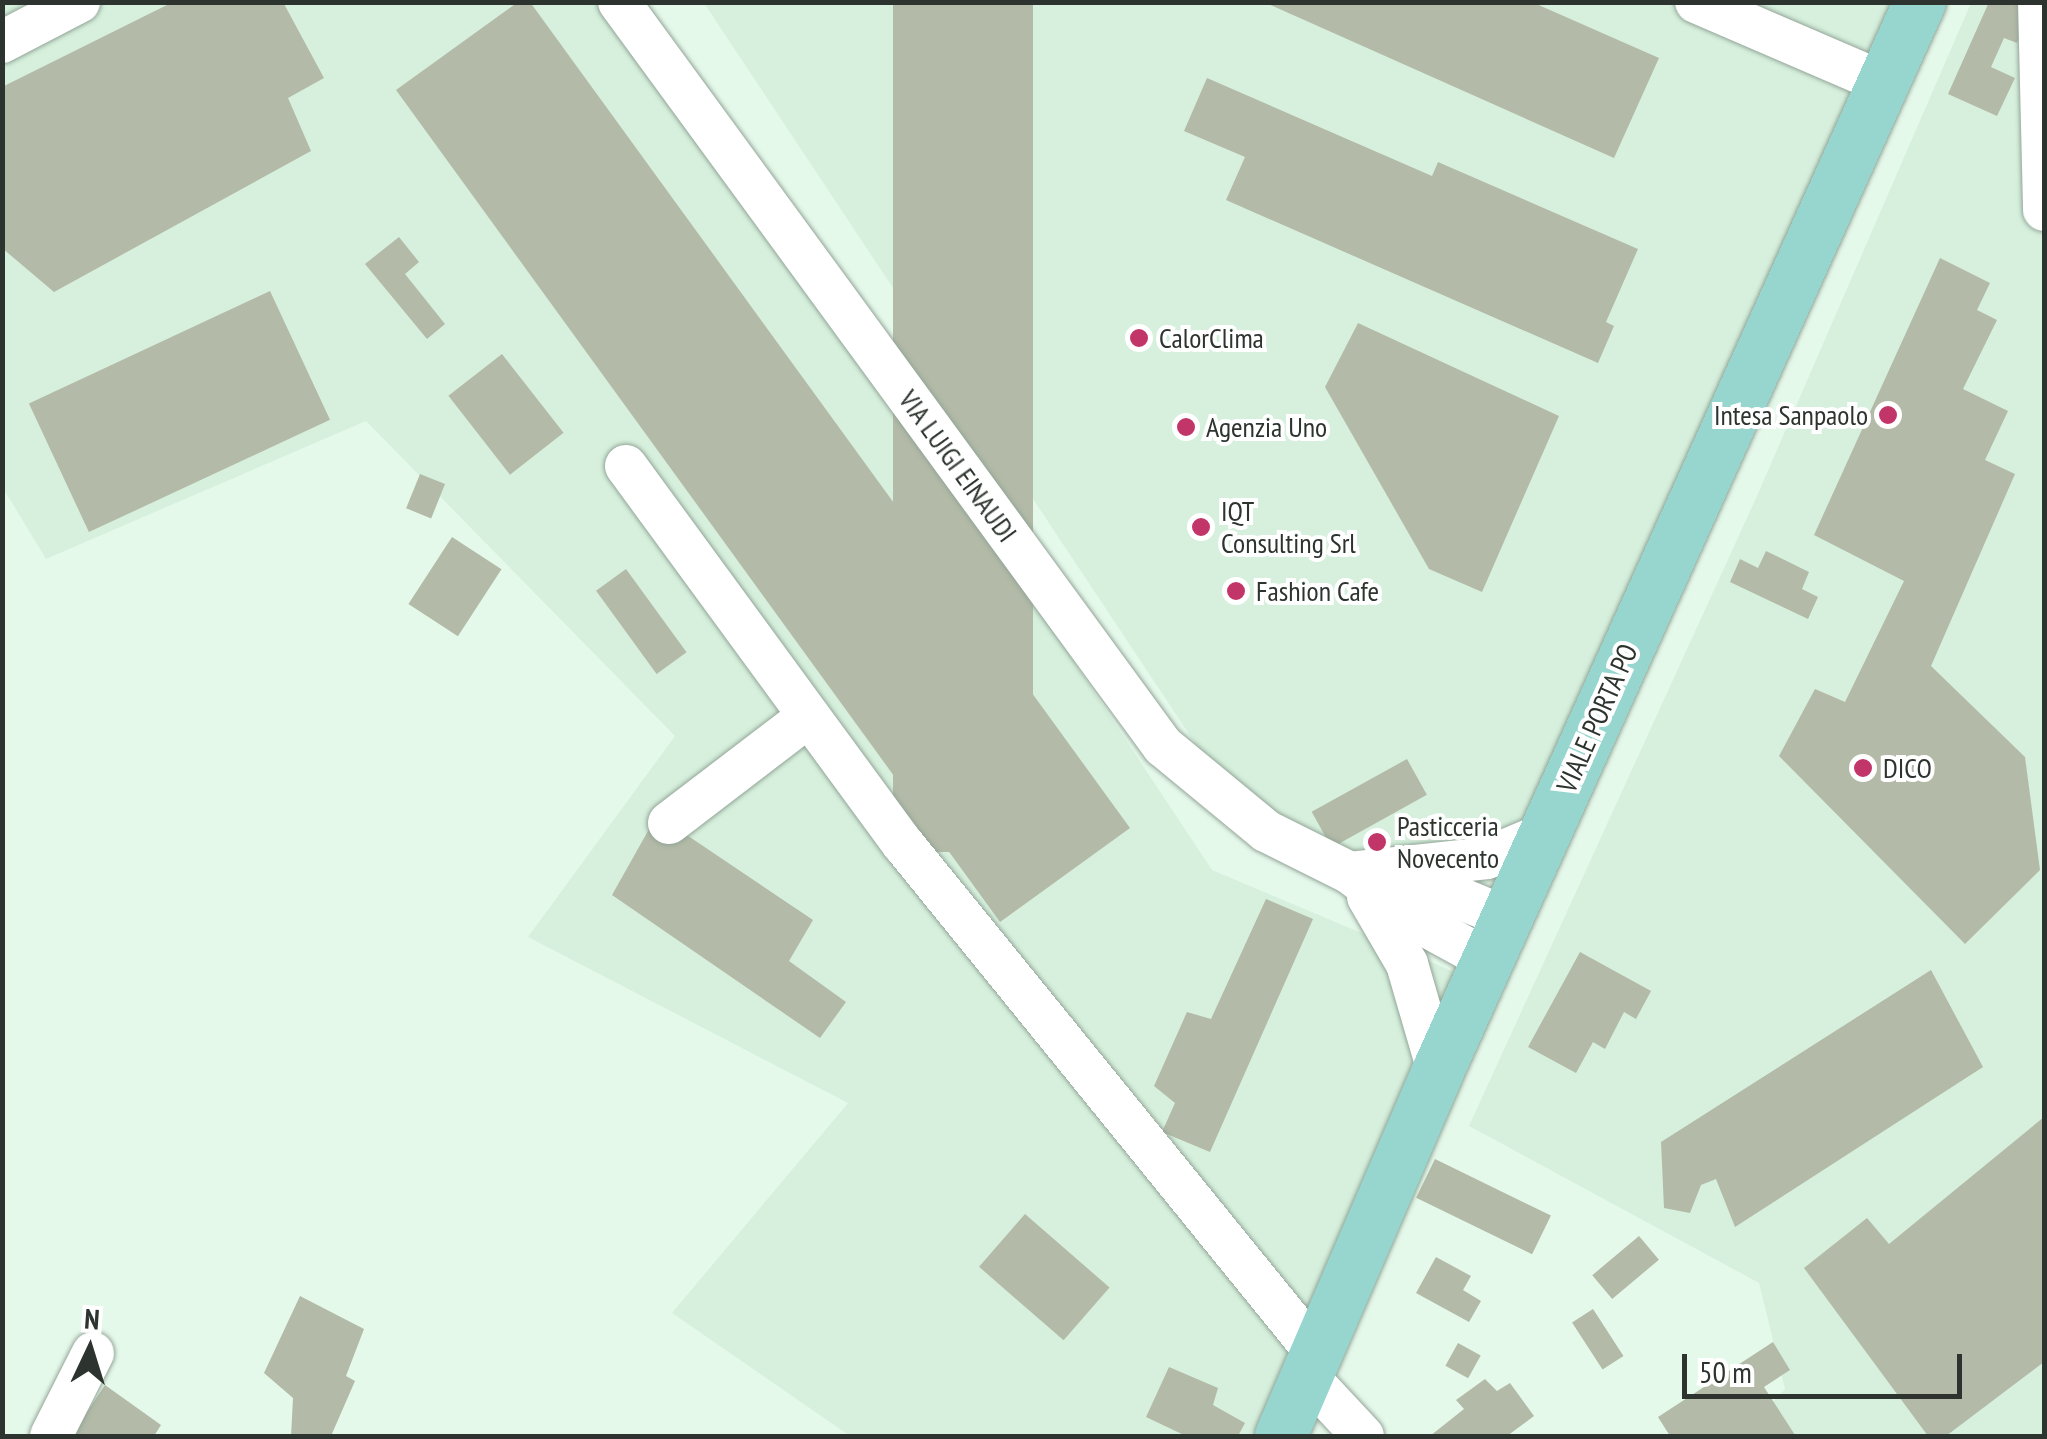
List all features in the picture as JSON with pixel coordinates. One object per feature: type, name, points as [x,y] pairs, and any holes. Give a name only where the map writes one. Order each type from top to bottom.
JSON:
[{"type":"main road","name":"VIALE PORTA PO","points":[[1281,1436],[1438,1071],[1920,2]]},
{"type":"street","points":[[2,42],[80,2]]},
{"type":"street","name":"VIA LUIGI EINAUDI","points":[[619,2],[1163,746],[1266,831],[1350,873],[1423,882],[1498,939]]},
{"type":"street","points":[[1696,2],[1884,83]]},
{"type":"street","points":[[2039,2],[2044,210]]},
{"type":"street","points":[[626,466],[902,844],[1312,1365],[1363,1436]]},
{"type":"street","points":[[669,823],[809,716]]},
{"type":"street","points":[[1350,873],[1487,858],[1544,834]]},
{"type":"street","name":"VIA LUIGI EINAUDI","points":[[1350,873],[1386,920],[1407,964],[1438,1071]]},
{"type":"street","points":[[51,1436],[93,1353]]},
{"type":"shaded area","points":[[3,3],[637,3],[1212,870],[1464,976],[1254,1436],[850,1436],[672,1313],[848,1103],[528,937],[675,736],[366,421],[46,559],[3,488]]},
{"type":"shaded area","points":[[704,3],[1898,3],[1536,818],[1448,879],[1252,829]]},
{"type":"shaded area","points":[[1971,3],[2044,3],[2044,1436],[1741,1436],[1785,1389],[1759,1283],[1469,1126],[1757,496]]},
{"type":"building","points":[[173,2],[283,2],[324,78],[288,98],[311,151],[54,292],[2,248],[2,87]]},
{"type":"building","points":[[518,2],[530,2],[1130,828],[1000,922],[396,90]]},
{"type":"building","points":[[893,2],[1033,2],[1033,852],[893,852]]},
{"type":"building","points":[[1989,2],[2025,2],[2030,14],[2017,43],[2004,38],[1991,67],[2015,78],[1997,116],[1948,94]]},
{"type":"building","points":[[1266,3],[1534,3],[1659,58],[1614,158]]},
{"type":"building","points":[[1207,78],[1432,176],[1438,162],[1638,249],[1606,322],[1614,326],[1598,363],[1226,200],[1245,157],[1184,131]]},
{"type":"building","points":[[399,237],[419,262],[405,274],[445,324],[427,339],[365,264]]},
{"type":"building","points":[[1940,258],[1990,283],[1977,310],[1997,320],[1963,389],[2008,411],[1985,460],[2015,474],[1931,666],[2025,757],[2040,870],[1965,944],[1779,756],[1815,689],[1845,702],[1904,581],[1814,535]]},
{"type":"building","points":[[270,291],[330,420],[89,532],[29,403]]},
{"type":"building","points":[[1358,323],[1559,416],[1482,592],[1429,569],[1325,387]]},
{"type":"building","points":[[502,354],[564,433],[510,475],[448,396]]},
{"type":"building","points":[[420,474],[445,484],[431,518],[406,508]]},
{"type":"building","points":[[452,537],[501,569],[458,636],[408,604]]},
{"type":"building","points":[[1766,551],[1809,572],[1802,589],[1818,597],[1808,619],[1730,582],[1740,559],[1758,568]]},
{"type":"building","points":[[626,569],[687,652],[657,674],[596,591]]},
{"type":"building","points":[[1407,759],[1427,795],[1332,848],[1312,812]]},
{"type":"building","points":[[657,815],[813,920],[789,961],[846,1002],[820,1038],[612,895]]},
{"type":"building","points":[[1266,899],[1313,919],[1210,1152],[1162,1132],[1175,1103],[1154,1086],[1187,1012],[1211,1019]]},
{"type":"building","points":[[1580,952],[1651,991],[1636,1019],[1624,1012],[1605,1049],[1593,1042],[1576,1073],[1528,1047]]},
{"type":"building","points":[[1931,970],[1983,1067],[1735,1227],[1716,1179],[1701,1185],[1690,1213],[1664,1208],[1661,1142]]},
{"type":"building","points":[[2044,1117],[2044,1362],[1946,1436],[1928,1436],[1804,1268],[1867,1218],[1889,1244]]},
{"type":"building","points":[[1435,1159],[1551,1216],[1532,1254],[1416,1198]]},
{"type":"building","points":[[1025,1214],[1110,1287],[1064,1340],[979,1267]]},
{"type":"building","points":[[1639,1236],[1659,1260],[1612,1299],[1592,1275]]},
{"type":"building","points":[[1436,1257],[1471,1276],[1463,1290],[1481,1301],[1469,1322],[1416,1293]]},
{"type":"building","points":[[300,1296],[364,1329],[346,1376],[355,1381],[331,1436],[291,1436],[293,1398],[264,1373]]},
{"type":"building","points":[[1593,1309],[1623,1356],[1603,1370],[1572,1323]]},
{"type":"building","points":[[1773,1342],[1790,1370],[1764,1387],[1795,1435],[1670,1436],[1658,1417]]},
{"type":"building","points":[[1458,1343],[1481,1356],[1468,1378],[1445,1366]]},
{"type":"building","points":[[1169,1367],[1218,1388],[1213,1405],[1245,1423],[1238,1436],[1186,1436],[1146,1417]]},
{"type":"building","points":[[1485,1379],[1497,1391],[1510,1383],[1534,1416],[1507,1436],[1430,1436],[1464,1409],[1456,1400]]},
{"type":"building","points":[[105,1385],[161,1425],[154,1436],[71,1436]]},
{"type":"place","name":"CalorClima","points":[[1139,338]]},
{"type":"place","name":"Intesa Sanpaolo","points":[[1888,415]]},
{"type":"place","name":"Agenzia Uno","points":[[1186,427]]},
{"type":"place","name":"IQT Consulting Srl","points":[[1201,527]]},
{"type":"place","name":"Fashion Cafe","points":[[1236,591]]},
{"type":"place","name":"DICO","points":[[1863,768]]},
{"type":"place","name":"Pasticceria Novecento","points":[[1377,842]]}]
